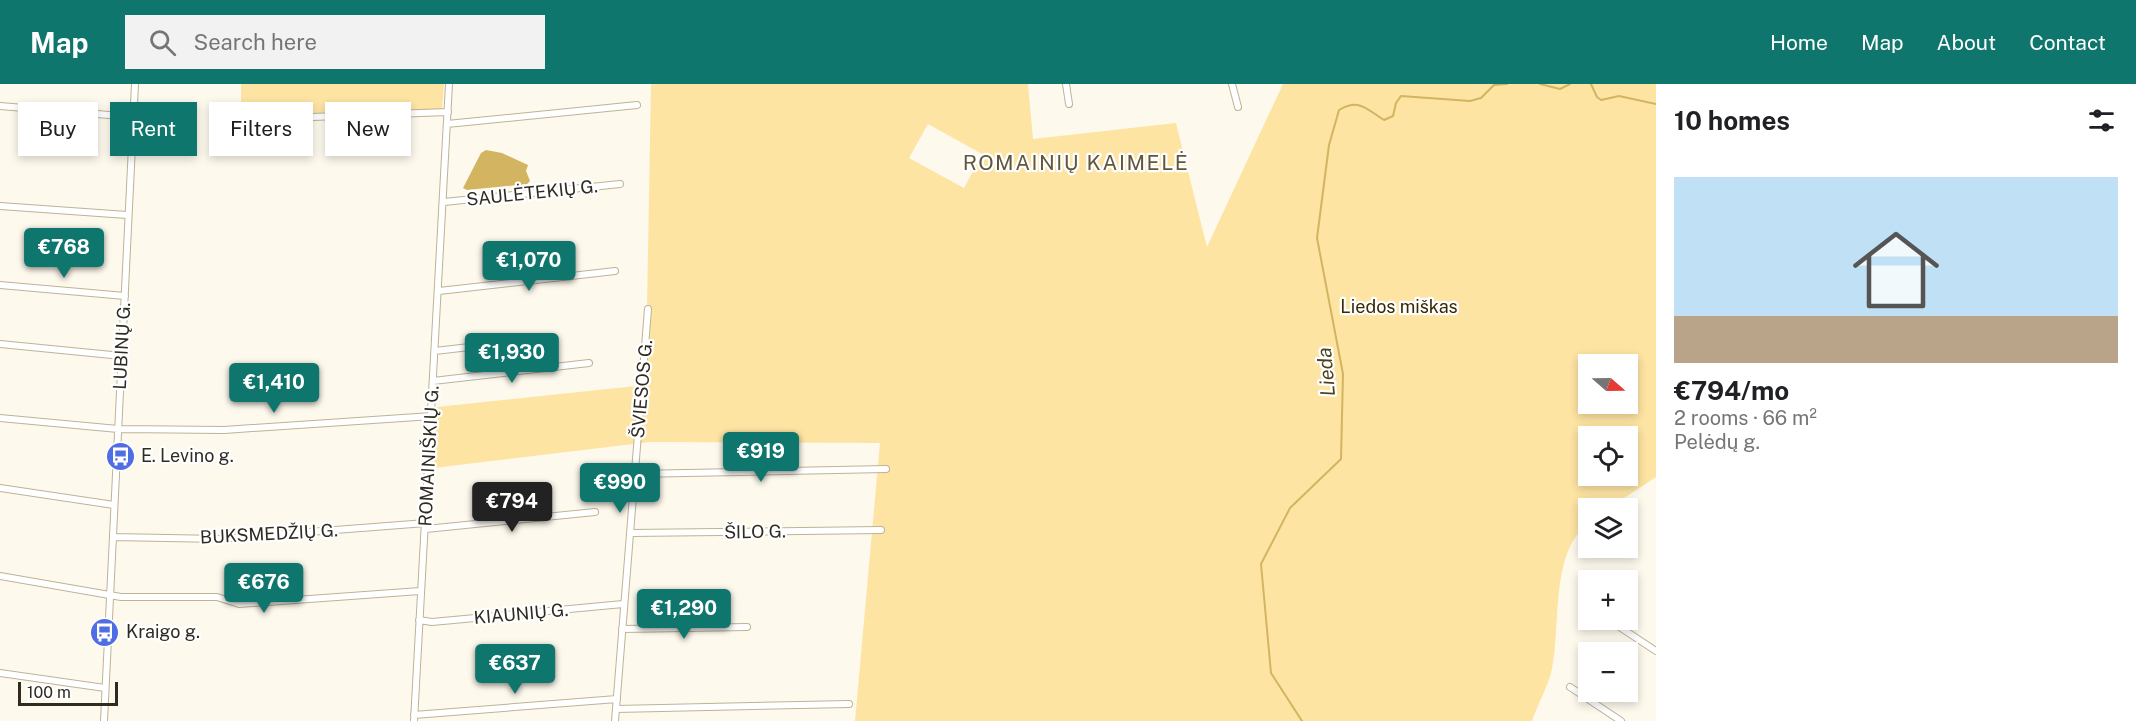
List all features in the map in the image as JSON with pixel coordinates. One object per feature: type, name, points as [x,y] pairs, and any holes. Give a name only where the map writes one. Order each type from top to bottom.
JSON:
[{"type":"street","name":"LUBINŲ G.","points":[[134,102],[135,84]]},
{"type":"street","name":"ROMAINIŠKIŲ G.","points":[[414,718],[450,84]]},
{"type":"street","points":[[1066,84],[1069,104]]},
{"type":"street","points":[[1232,84],[1238,107]]},
{"type":"street","points":[[447,124],[638,105]]},
{"type":"street","points":[[0,106],[110,115]]},
{"type":"street","points":[[313,117],[448,112]]},
{"type":"street","name":"LUBINŲ G.","points":[[104,721],[131,156]]},
{"type":"street","name":"SAULĖTEKIŲ G.","points":[[444,202],[620,184]]},
{"type":"street","points":[[0,206],[128,216]]},
{"type":"street","points":[[439,291],[615,271]]},
{"type":"street","points":[[0,285],[125,296]]},
{"type":"street","name":"ŠVIESOS G.","points":[[615,721],[648,309]]},
{"type":"street","points":[[435,351],[537,339]]},
{"type":"street","points":[[0,344],[122,356]]},
{"type":"street","points":[[433,381],[589,363]]},
{"type":"street","points":[[0,418],[118,429],[224,430],[432,416]]},
{"type":"street","points":[[635,474],[886,469]]},
{"type":"street","points":[[0,488],[114,505]]},
{"type":"street","name":"BUKSMEDŽIŲ G.","points":[[113,537],[220,539],[426,526],[595,512]]},
{"type":"street","name":"ŠILO G.","points":[[630,533],[881,531]]},
{"type":"street","points":[[0,576],[121,597],[217,597],[239,604],[420,591]]},
{"type":"street","name":"KIAUNIŲ G.","points":[[419,620],[432,622],[623,604]]},
{"type":"street","points":[[622,629],[747,627]]},
{"type":"street","points":[[1624,630],[1656,651]]},
{"type":"street","points":[[0,673],[105,688]]},
{"type":"street","points":[[1570,687],[1621,721]]},
{"type":"street","points":[[414,718],[617,699]]},
{"type":"street","points":[[616,709],[849,704]]},
{"type":"green space","points":[[241,84],[444,84],[442,110],[411,111],[411,102],[325,102],[325,114],[313,114],[313,102],[241,102]]},
{"type":"green space","name":"Liedos miškas","points":[[651,84],[1028,84],[1033,139],[1176,123],[1207,247],[1283,84],[1656,84],[1656,477],[1624,498],[1578,498],[1578,535],[1568,552],[1562,571],[1552,669],[1532,721],[855,721],[880,443],[650,442],[434,468],[437,407],[636,386],[647,308]],"holes":[[[928,124],[982,154],[964,188],[909,158]]]},
{"type":"shaded area","points":[[486,150],[502,153],[528,165],[526,171],[530,181],[527,184],[467,190],[463,188],[481,153]]},
{"type":"waterway","name":"Lieda","points":[[1302,721],[1271,673],[1261,564],[1290,508],[1341,459],[1343,374],[1317,238],[1329,145],[1339,110],[1352,105],[1363,106],[1384,120],[1393,116],[1396,103],[1401,96],[1470,101],[1481,98],[1494,85],[1507,84]]},
{"type":"waterway","name":"Lieda","points":[[1540,84],[1560,89],[1570,84]]},
{"type":"waterway","name":"Lieda","points":[[1591,84],[1597,97],[1601,100],[1619,96],[1656,104]]},
{"type":"place","name":"E. Levino g.","points":[[120,456]]},
{"type":"place","name":"Kraigo g.","points":[[105,632]]},
{"type":"district","name":"ROMAINIŲ KAIMELĖ","points":[[1076,163]]}]
